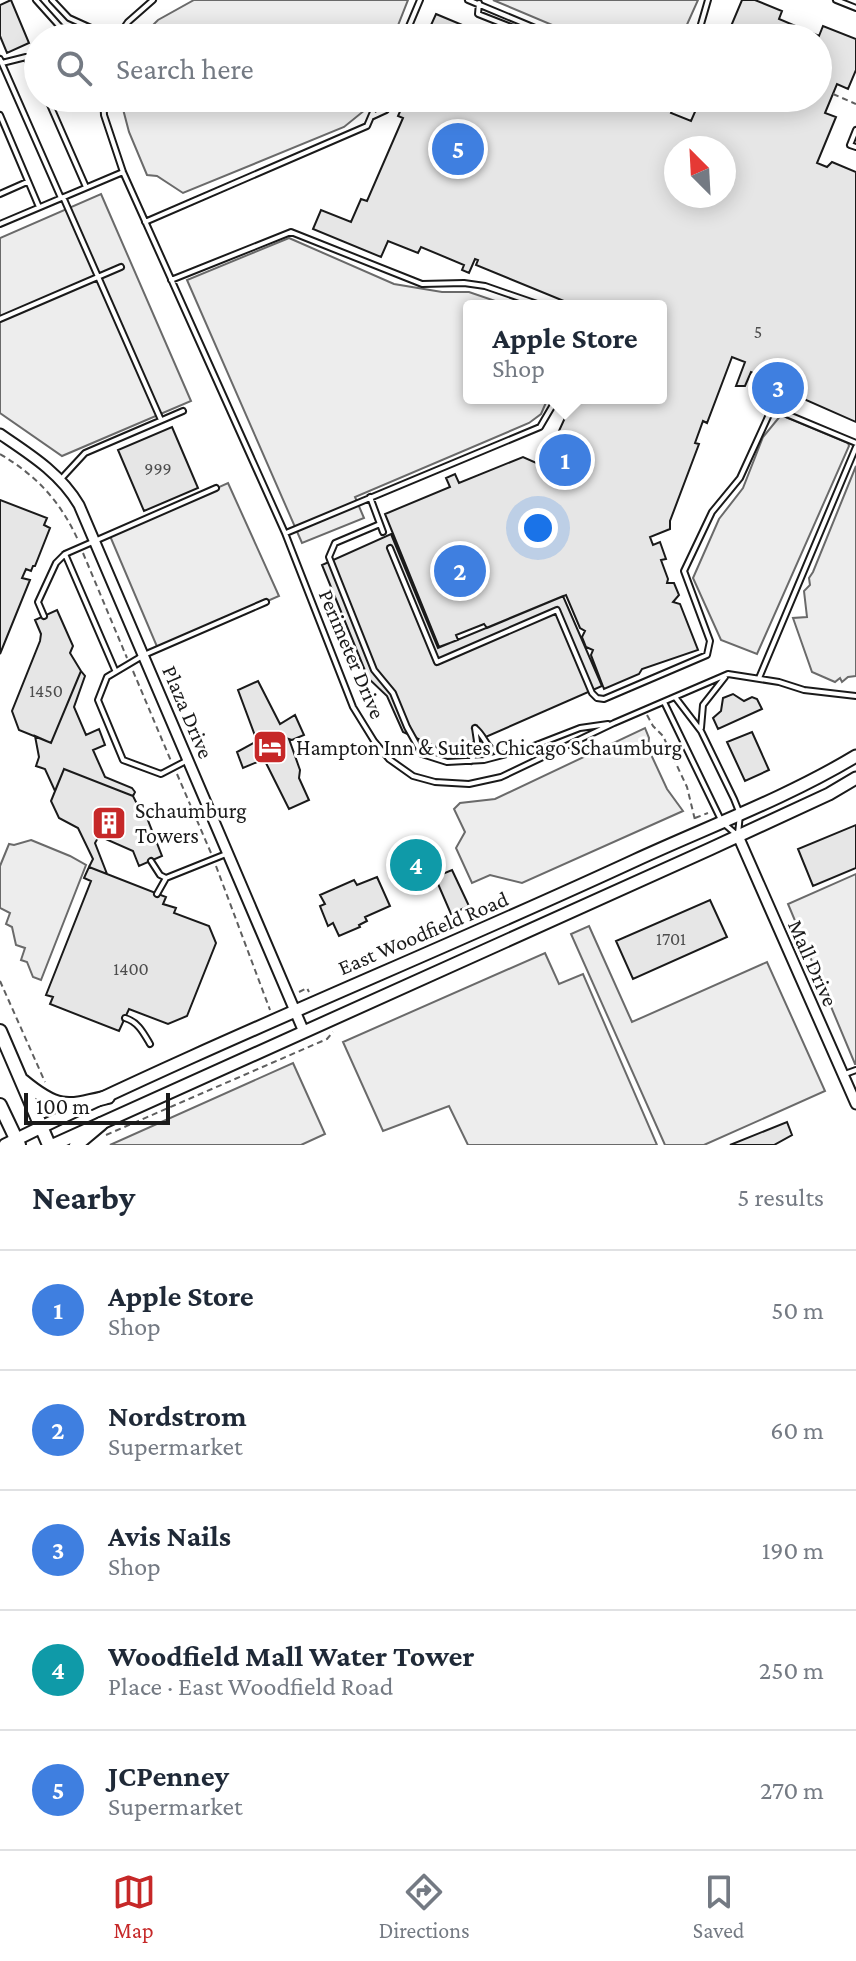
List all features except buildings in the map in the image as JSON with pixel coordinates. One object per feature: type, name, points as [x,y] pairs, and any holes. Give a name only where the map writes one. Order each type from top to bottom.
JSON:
[{"type":"main road","points":[[0,1031],[51,1145]]},
{"type":"main road","points":[[21,1079],[46,1100],[56,1104],[80,1104],[108,1097]]},
{"type":"main road","points":[[0,1105],[14,1143]]},
{"type":"main road","points":[[76,1145],[101,1124]]},
{"type":"street","name":"Plaza Drive","points":[[0,434],[61,479],[79,505],[304,1032]]},
{"type":"street","name":"East Woodfield Road","points":[[14,1143],[294,1010],[542,904],[740,814],[856,756]]},
{"type":"street","name":"East Woodfield Road","points":[[51,1145],[738,836],[829,794],[856,778]]},
{"type":"street","name":"Mall Drive","points":[[738,836],[856,1104]]},
{"type":"lane","points":[[36,0],[58,24]]},
{"type":"lane","points":[[52,0],[69,18],[83,24]]},
{"type":"lane","points":[[126,24],[153,0]]},
{"type":"lane","points":[[410,24],[420,0]]},
{"type":"lane","points":[[468,0],[524,24]]},
{"type":"lane","points":[[701,24],[708,0]]},
{"type":"lane","points":[[836,0],[856,8]]},
{"type":"lane","points":[[479,3],[478,14],[503,24]]},
{"type":"lane","points":[[24,57],[1,61],[161,420]]},
{"type":"lane","points":[[53,112],[86,187]]},
{"type":"lane","name":"Perimeter Drive","points":[[104,112],[123,172],[285,533],[353,707],[389,759],[413,776],[435,782],[469,784],[501,777],[614,723],[728,674]]},
{"type":"lane","points":[[145,222],[367,126],[373,112]]},
{"type":"lane","points":[[371,117],[382,112]]},
{"type":"lane","points":[[0,115],[39,207]]},
{"type":"lane","points":[[856,130],[850,145],[856,147]]},
{"type":"lane","points":[[0,224],[123,172]]},
{"type":"lane","points":[[0,194],[28,182]]},
{"type":"lane","points":[[171,280],[291,232],[422,284],[485,286],[526,300]]},
{"type":"lane","points":[[0,319],[121,267]]},
{"type":"lane","points":[[285,533],[540,427],[553,404]]},
{"type":"lane","points":[[390,548],[437,662],[557,610],[592,693],[604,699],[707,655],[710,641],[684,571],[712,512],[740,478],[772,408],[856,445],[759,678]]},
{"type":"lane","points":[[61,479],[85,453],[183,411]]},
{"type":"lane","points":[[44,616],[38,602],[56,563],[65,554],[216,488]]},
{"type":"lane","points":[[370,497],[383,532]]},
{"type":"lane","points":[[380,524],[335,543],[329,557],[374,670],[393,693],[422,754],[447,762],[471,761],[526,749],[580,728],[614,723]]},
{"type":"lane","points":[[65,554],[115,670]]},
{"type":"lane","points":[[189,760],[161,774],[123,760],[98,700],[107,677],[144,655],[266,602]]},
{"type":"lane","points":[[701,731],[703,705],[728,674],[759,678],[804,690],[856,696]]},
{"type":"lane","points":[[675,697],[701,731],[740,814]]},
{"type":"lane","name":"Mall Drive","points":[[664,702],[722,822],[738,836]]},
{"type":"lane","points":[[471,761],[478,748],[475,728],[490,750],[503,755]]},
{"type":"lane","name":"Mall Drive","points":[[738,836],[740,814]]},
{"type":"lane","points":[[157,894],[166,878],[228,853]]},
{"type":"lane","points":[[151,861],[160,875],[166,878]]},
{"type":"lane","points":[[125,1018],[133,1020],[141,1028],[150,1044]]},
{"type":"lane","points":[[843,1075],[856,1070]]},
{"type":"path","points":[[833,94],[856,104]]},
{"type":"path","points":[[0,454],[36,478],[60,505],[76,536]]},
{"type":"path","points":[[651,723],[663,736],[687,787],[694,819]]},
{"type":"path","points":[[0,981],[49,1091]]},
{"type":"path","points":[[97,1140],[116,1129],[327,1039],[334,1031]]},
{"type":"shaded area","points":[[194,0],[408,0],[399,24],[154,24]]},
{"type":"shaded area","points":[[493,0],[698,0],[687,24],[550,24]]},
{"type":"shaded area","points":[[124,112],[363,112],[344,127],[183,193],[157,176],[147,175]]},
{"type":"shaded area","points":[[101,194],[191,401],[62,456],[0,413],[0,238]]},
{"type":"shaded area","points":[[289,238],[394,284],[442,292],[469,292],[492,300],[463,300],[463,404],[545,404],[541,414],[529,423],[355,497],[364,518],[302,543],[187,280]]},
{"type":"shaded area","points":[[781,415],[849,446],[757,654],[721,640],[693,578],[719,519],[743,488],[763,437]]},
{"type":"shaded area","points":[[856,466],[856,676],[842,682],[840,678],[835,682],[812,672],[793,618],[807,617],[804,591],[810,585],[809,578]]},
{"type":"shaded area","points":[[228,483],[279,596],[158,649],[110,536]]},
{"type":"shaded area","points":[[645,728],[649,738],[648,748],[667,789],[683,811],[522,883],[490,875],[472,883],[456,848],[465,832],[454,809],[460,803],[495,799]]},
{"type":"shaded area","points":[[31,840],[86,865],[41,980],[33,977],[27,962],[21,960],[25,948],[16,945],[12,927],[6,924],[10,913],[0,908],[0,866],[9,844]]},
{"type":"shaded area","points":[[856,874],[856,1064],[855,1064],[788,904]]},
{"type":"shaded area","points":[[589,926],[632,1022],[767,962],[825,1091],[704,1145],[665,1145],[571,934]]},
{"type":"shaded area","points":[[545,953],[559,984],[583,974],[657,1145],[468,1145],[449,1106],[383,1131],[343,1042]]},
{"type":"shaded area","points":[[293,1063],[325,1134],[301,1145],[110,1145]]},
{"type":"place","name":"JCPenney","points":[[458,149]]},
{"type":"place","name":"Avis Nails","points":[[778,388]]},
{"type":"place","name":"Apple Store","points":[[565,460]]},
{"type":"place","name":"Nordstrom","points":[[460,571]]},
{"type":"place","name":"Hampton Inn & Suites Chicago Schaumburg","points":[[270,747]]},
{"type":"place","name":"Schaumburg Towers","points":[[109,823]]},
{"type":"place","name":"Woodfield Mall Water Tower","points":[[416,865]]}]
